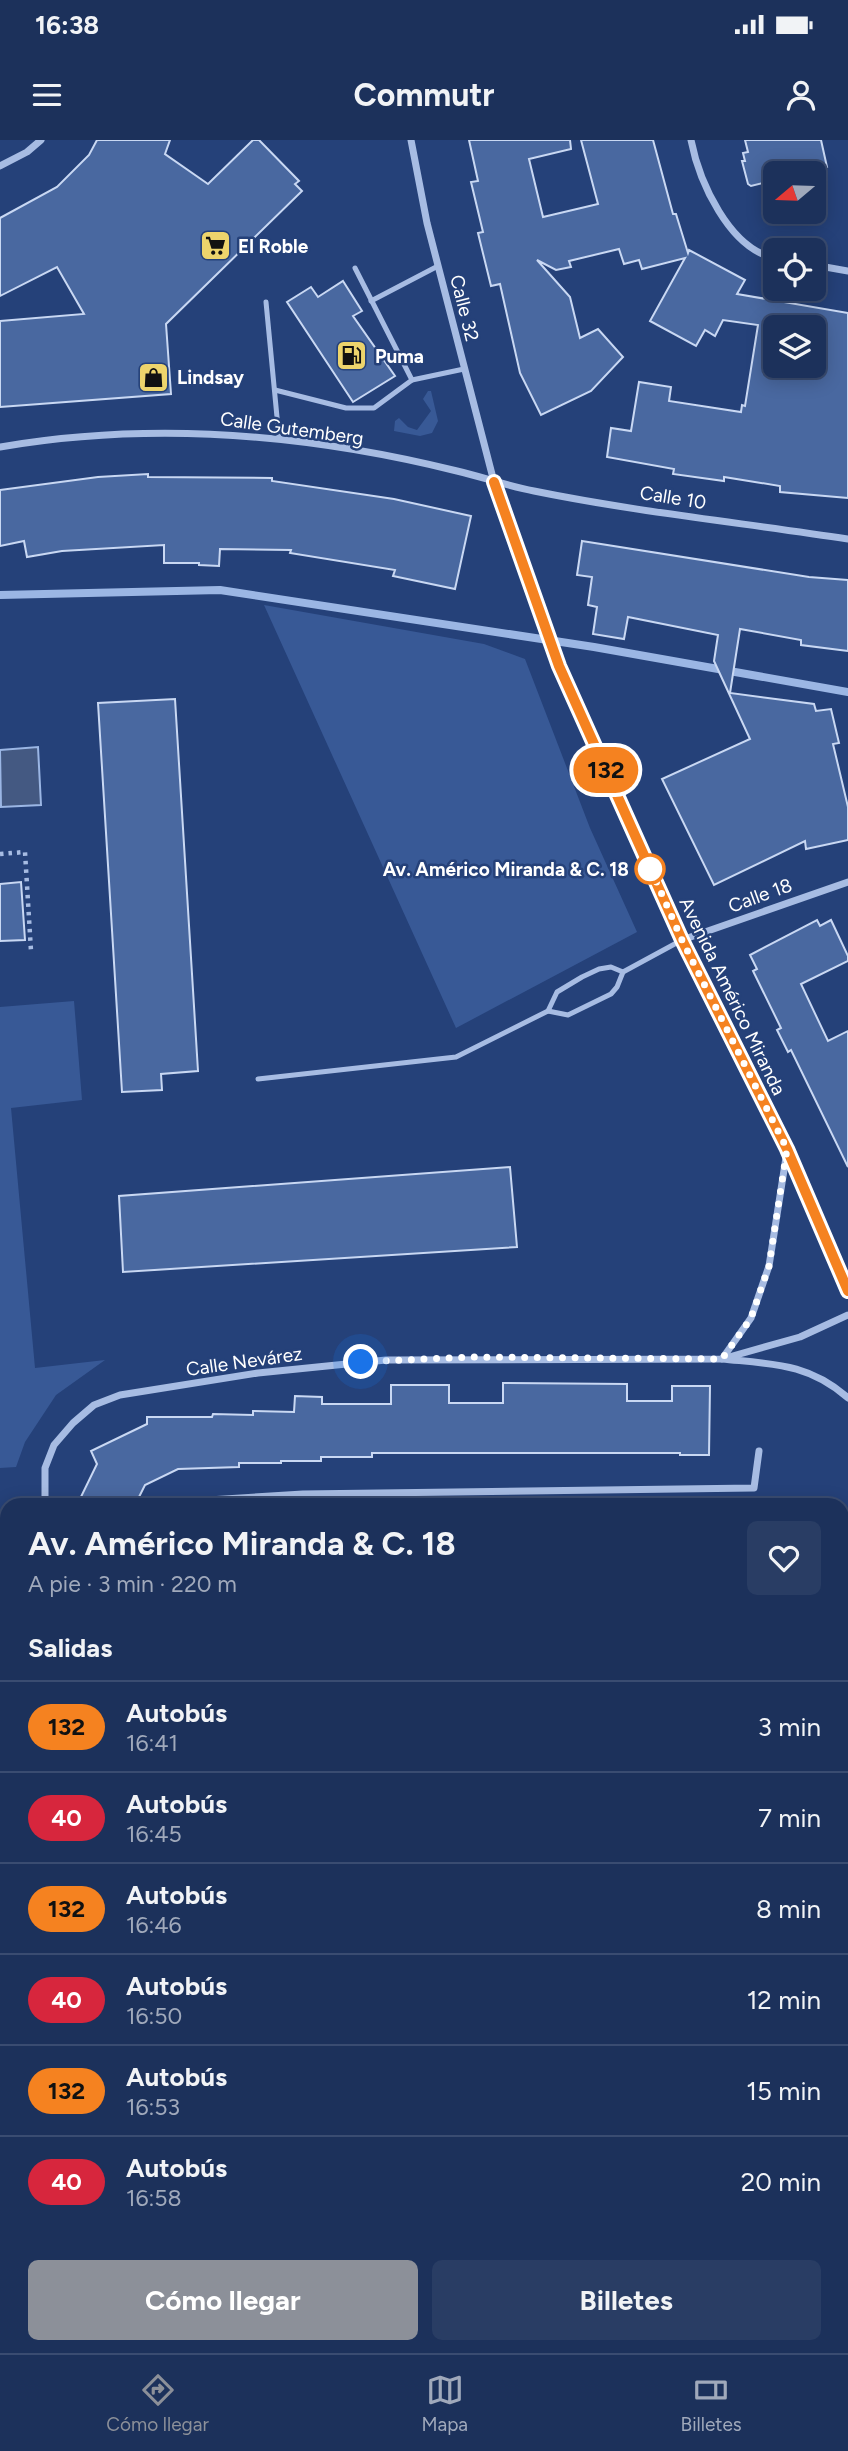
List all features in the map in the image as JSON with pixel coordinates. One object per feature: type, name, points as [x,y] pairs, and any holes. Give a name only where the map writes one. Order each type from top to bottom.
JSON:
[{"type":"street","points":[[0,166],[27,152],[41,140]]},
{"type":"street","name":"Calle 32","points":[[411,140],[439,266],[494,482]]},
{"type":"street","points":[[691,140],[708,192],[721,215],[741,238],[763,255]]},
{"type":"street","points":[[826,267],[848,271]]},
{"type":"street","name":"Calle Gutemberg","points":[[0,447],[59,437],[213,432],[279,438],[457,471],[494,482]]},
{"type":"street","name":"Calle 10","points":[[494,482],[535,492],[848,539]]},
{"type":"street","name":"Avenida Américo Miranda","points":[[494,482],[559,666],[682,940],[787,1149],[848,1291]]},
{"type":"street","name":"Calle 18","points":[[682,940],[848,882]]},
{"type":"street","points":[[787,1149],[769,1266],[751,1318],[722,1359],[793,1366],[831,1383],[848,1398]]},
{"type":"street","name":"Calle Nevárez","points":[[45,1498],[45,1468],[54,1445],[72,1423],[94,1405],[120,1395],[258,1373],[386,1360],[722,1359],[800,1337],[848,1315]]},
{"type":"street","points":[[230,1498],[303,1494],[754,1488],[758,1451]]},
{"type":"street","points":[[303,1494],[303,1498]]},
{"type":"lane","points":[[371,301],[439,266]]},
{"type":"lane","points":[[355,268],[412,380]]},
{"type":"lane","points":[[267,302],[279,438]]},
{"type":"lane","points":[[275,390],[346,408],[374,408],[412,380],[464,369]]},
{"type":"lane","points":[[257,1079],[456,1057],[548,1011],[568,1015],[611,994],[623,972],[682,940]]},
{"type":"lane","points":[[548,1011],[557,992],[582,977],[611,967],[623,972]]},
{"type":"path","points":[[0,854],[25,852],[32,951]]},
{"type":"shaded area","points":[[428,391],[431,391],[438,421],[432,433],[420,436],[394,431],[395,421],[399,418],[408,427],[417,430],[431,411],[423,399]]},
{"type":"shaded area","points":[[264,605],[484,644],[525,659],[590,828],[637,932],[456,1028]]},
{"type":"shaded area","points":[[38,747],[41,805],[1,807],[0,750]]},
{"type":"shaded area","points":[[74,1001],[82,1100],[11,1108],[35,1368],[105,1360],[56,1395],[25,1442],[16,1467],[0,1468],[0,1007]]},
{"type":"building","points":[[97,140],[170,140],[165,154],[208,184],[253,140],[259,140],[299,181],[295,184],[302,191],[166,324],[171,394],[0,407],[0,321],[84,314],[57,267],[0,296],[0,218],[57,187],[89,155]]},
{"type":"building","points":[[469,140],[570,140],[571,149],[529,159],[543,217],[598,204],[581,140],[653,140],[673,214],[676,214],[688,253],[689,250],[745,280],[737,294],[763,298],[763,301],[848,313],[848,498],[780,492],[780,486],[724,477],[724,481],[673,474],[674,469],[607,457],[611,428],[631,431],[639,382],[671,387],[669,401],[741,412],[742,405],[745,406],[758,325],[723,320],[715,336],[705,330],[696,346],[650,321],[685,258],[642,269],[639,260],[624,264],[619,249],[569,261],[571,267],[556,270],[537,260],[570,297],[580,338],[598,329],[623,357],[591,391],[541,415],[520,373],[500,284],[491,286],[478,233],[483,232],[471,182],[478,181]]},
{"type":"building","points":[[745,140],[821,140],[826,161],[763,161],[763,183],[751,186],[748,184],[742,161],[745,161],[743,153],[748,152]]},
{"type":"building","points":[[343,281],[362,311],[353,316],[395,376],[353,402],[287,302],[311,287],[318,297]]},
{"type":"building","points":[[148,474],[148,477],[272,478],[272,481],[394,499],[471,516],[455,589],[393,576],[395,570],[290,553],[291,550],[220,549],[219,566],[164,563],[164,545],[62,551],[27,557],[24,541],[0,546],[0,490],[98,477]]},
{"type":"building","points":[[582,541],[809,577],[848,580],[848,651],[801,645],[801,640],[740,629],[730,693],[814,704],[816,711],[831,709],[839,743],[833,744],[848,807],[848,840],[806,849],[805,841],[714,885],[662,779],[750,739],[714,661],[718,635],[628,617],[624,639],[593,634],[597,607],[588,605],[592,577],[577,575]]},
{"type":"building","points":[[175,699],[198,1071],[161,1074],[162,1090],[122,1092],[98,703]]},
{"type":"building","points":[[21,882],[25,940],[0,941],[0,884]]},
{"type":"building","points":[[817,920],[820,926],[831,920],[848,956],[848,961],[801,984],[828,1041],[848,1031],[848,1167],[791,1050],[788,1052],[777,1030],[781,1028],[753,971],[757,969],[750,955]]},
{"type":"building","points":[[510,1167],[517,1247],[123,1272],[119,1196]]},
{"type":"building","points":[[503,1383],[627,1384],[627,1401],[672,1401],[672,1386],[710,1386],[709,1455],[372,1453],[372,1457],[321,1457],[321,1461],[239,1463],[239,1467],[178,1469],[145,1485],[138,1498],[80,1498],[97,1464],[91,1451],[147,1424],[147,1417],[253,1415],[253,1411],[294,1412],[295,1396],[322,1397],[322,1404],[391,1404],[391,1385],[449,1385],[449,1403],[503,1403]]},
{"type":"waterway","points":[[0,595],[220,590],[594,647],[848,692]]},
{"type":"bus line","name":"132","points":[[494,482],[514,546],[559,666],[682,940],[787,1149],[848,1291]]},
{"type":"place","name":"El Roble","points":[[215,246]]},
{"type":"place","name":"Puma","points":[[352,356]]},
{"type":"place","name":"Lindsay","points":[[154,377]]},
{"type":"place","name":"Av. Américo Miranda & C. 18","points":[[650,869]]},
{"type":"route","points":[[361,1362],[470,1357],[722,1359],[751,1318],[769,1266],[787,1149],[682,940],[649,865],[650,869]]}]
